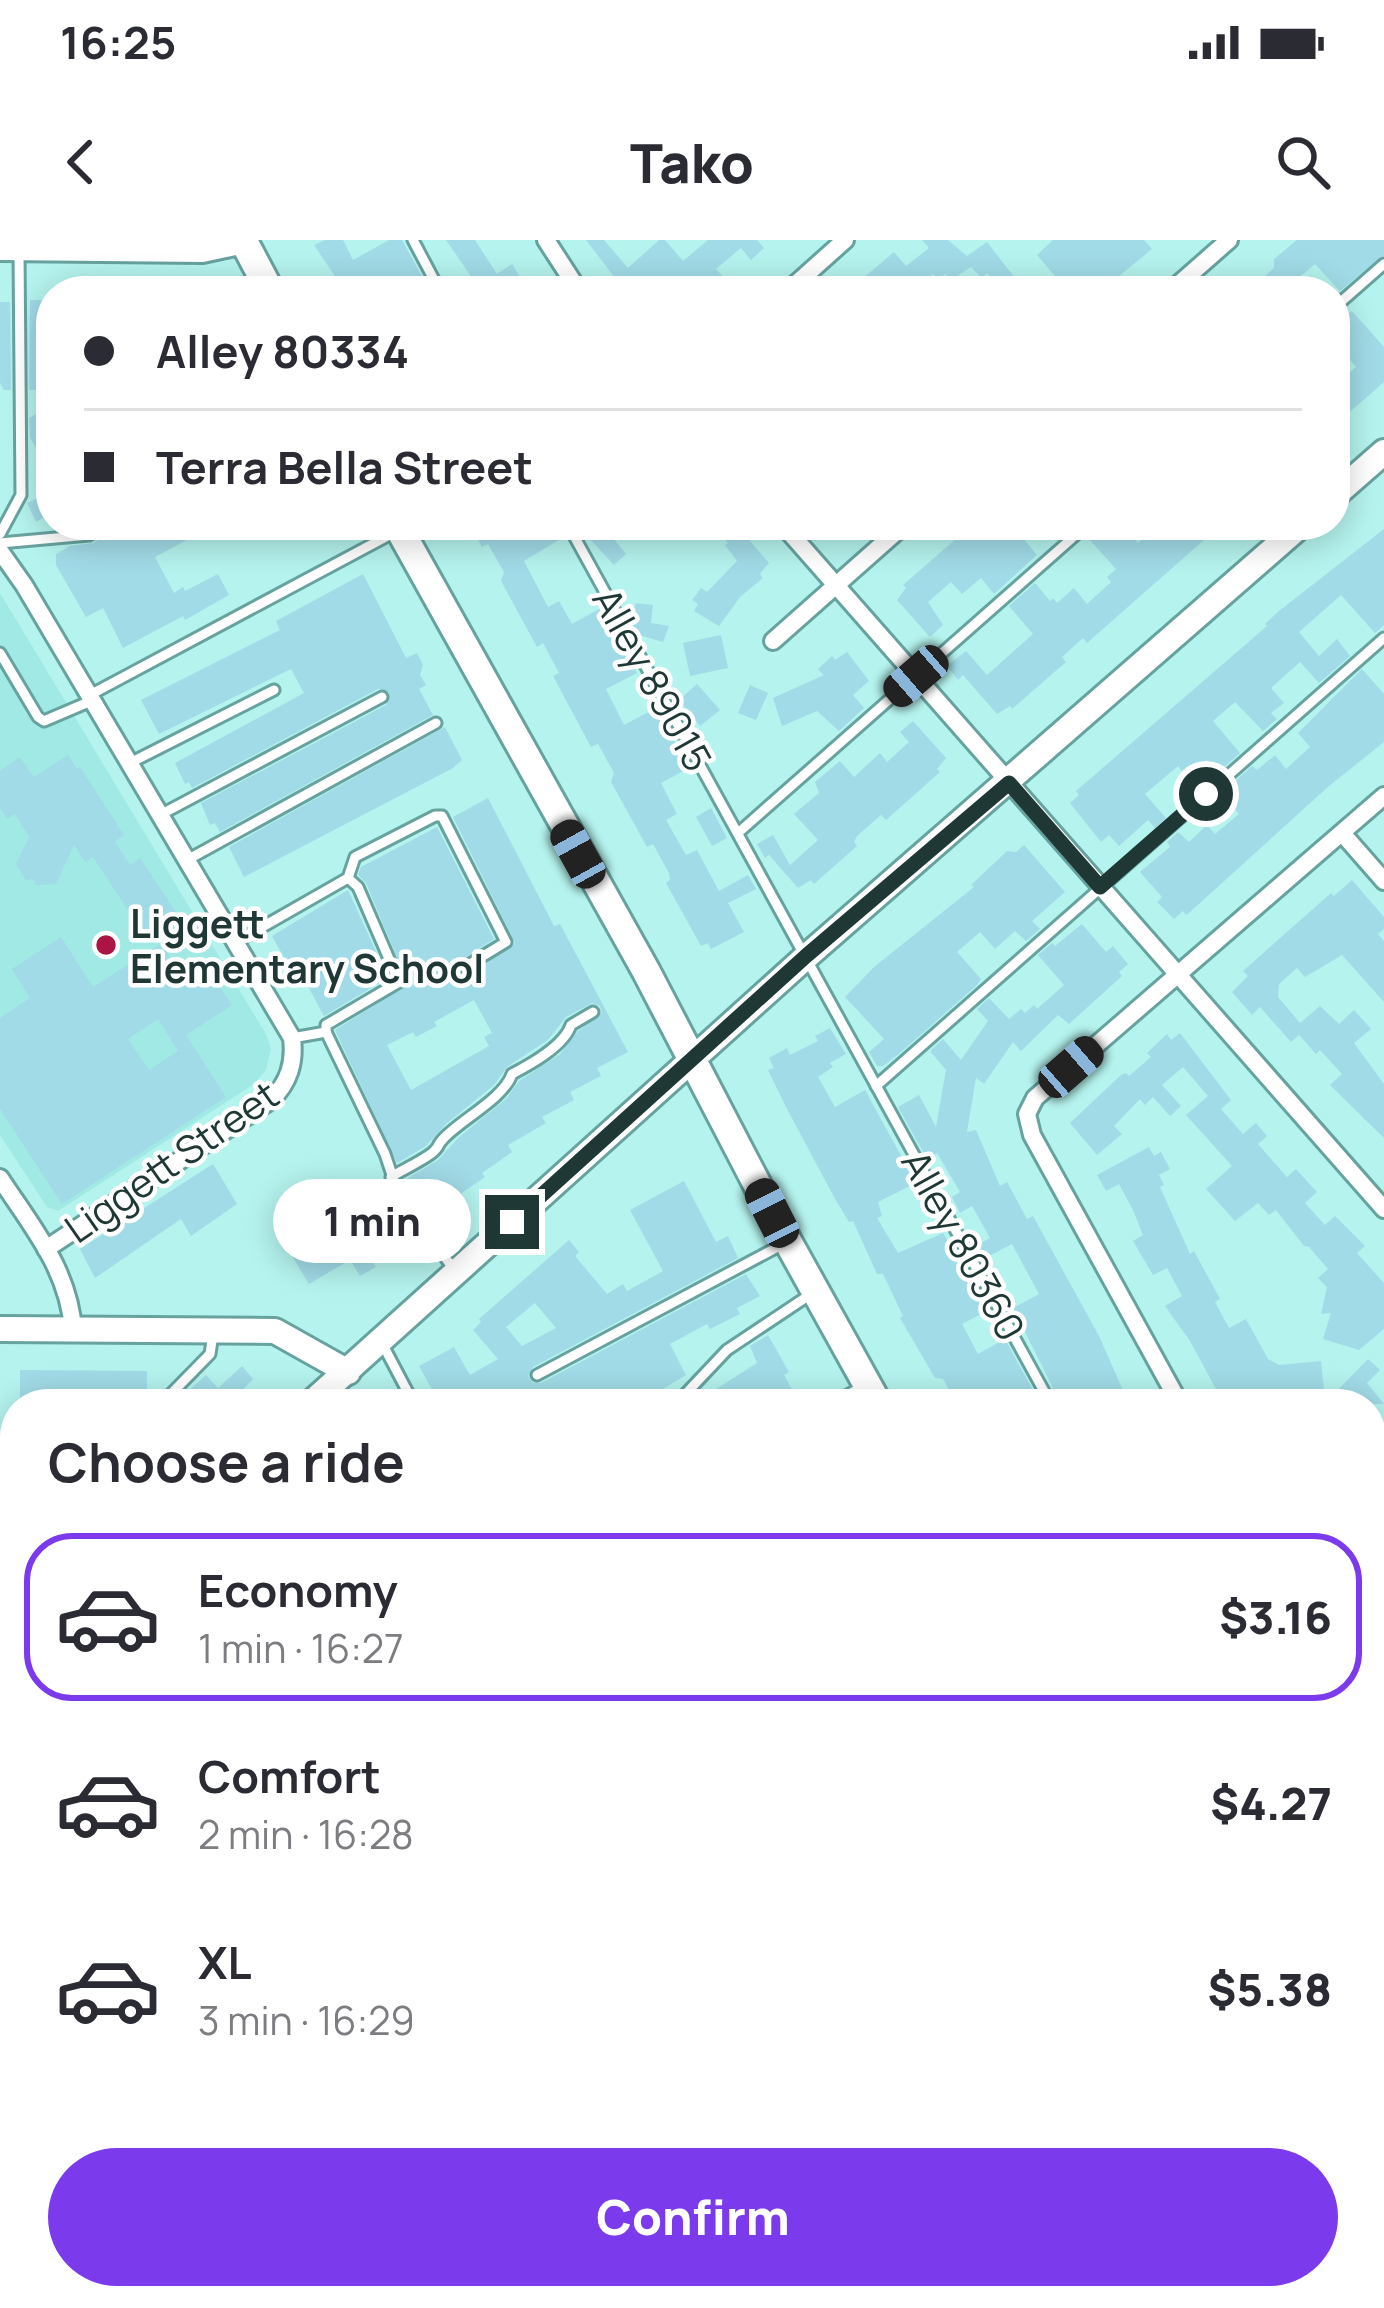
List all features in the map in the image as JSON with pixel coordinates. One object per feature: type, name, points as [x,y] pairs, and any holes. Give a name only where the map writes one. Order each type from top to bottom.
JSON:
[{"type":"main road","points":[[9,249],[202,250],[243,240],[262,276]]},
{"type":"main road","points":[[1350,482],[1384,452]]},
{"type":"main road","points":[[405,540],[694,1059],[869,1389]]},
{"type":"main road","points":[[327,1389],[806,956],[1284,540]]},
{"type":"main road","points":[[0,1329],[275,1331],[347,1372]]},
{"type":"street","points":[[546,240],[569,276]]},
{"type":"street","points":[[805,276],[845,240]]},
{"type":"street","points":[[1188,276],[1229,240]]},
{"type":"street","points":[[796,540],[1384,1209]]},
{"type":"street","points":[[773,641],[887,540]]},
{"type":"street","points":[[0,543],[292,1038]]},
{"type":"street","points":[[1172,1389],[1032,1135],[1027,1114],[1035,1098],[1384,796]]},
{"type":"street","points":[[1342,833],[1384,881]]},
{"type":"street","name":"Liggett Street","points":[[46,1249],[272,1100],[287,1081],[292,1038]]},
{"type":"street","points":[[0,1178],[68,1289],[73,1330]]},
{"type":"lane","points":[[413,240],[432,276]]},
{"type":"lane","points":[[9,249],[21,495],[0,543],[36,540]]},
{"type":"lane","points":[[1350,294],[1384,264]]},
{"type":"lane","points":[[0,653],[44,721],[375,540]]},
{"type":"lane","name":"Alley 89015","points":[[576,540],[806,956]]},
{"type":"lane","points":[[738,833],[1070,540]]},
{"type":"lane","points":[[876,1086],[1384,638]]},
{"type":"lane","points":[[128,764],[274,690]]},
{"type":"lane","points":[[160,815],[382,697]]},
{"type":"lane","points":[[187,860],[436,723]]},
{"type":"lane","points":[[236,942],[348,878],[356,856],[442,816],[506,942],[465,967]]},
{"type":"lane","points":[[348,878],[358,887],[399,982],[326,1025],[326,1032],[414,1221],[457,1272]]},
{"type":"lane","name":"Alley 80360","points":[[806,956],[1044,1389]]},
{"type":"lane","points":[[391,1177],[435,1151],[443,1138],[508,1085],[512,1074],[536,1061],[568,1035],[571,1025],[593,1012]]},
{"type":"lane","points":[[292,1038],[326,1032]]},
{"type":"lane","points":[[537,1375],[789,1241]]},
{"type":"lane","points":[[690,1389],[727,1350],[816,1291]]},
{"type":"lane","points":[[176,1389],[210,1354],[214,1329]]},
{"type":"lane","points":[[382,1341],[406,1389]]},
{"type":"shaded area","name":"Liggett Elementary School","points":[[0,593],[271,1049],[266,1070],[254,1084],[58,1211],[47,1207],[0,1135]]},
{"type":"building","points":[[343,240],[353,260],[389,240],[402,240],[422,276],[335,276],[314,245]]},
{"type":"building","points":[[446,240],[475,240],[497,274],[512,264],[520,276],[471,276]]},
{"type":"building","points":[[586,240],[604,240],[628,268],[659,240],[665,240],[683,261],[708,240],[757,240],[764,248],[751,260],[741,248],[716,269],[722,276],[613,276]]},
{"type":"building","points":[[922,240],[948,240],[967,256],[987,242],[1013,276],[980,276],[971,267],[957,276],[866,276],[894,252],[906,266],[929,248]]},
{"type":"building","points":[[1053,240],[1144,240],[1152,249],[1119,276],[1055,276],[1037,255]]},
{"type":"building","points":[[1297,240],[1384,240],[1384,255],[1350,283],[1350,276],[1326,276],[1315,264],[1301,276],[1265,276],[1274,268],[1274,259]]},
{"type":"building","points":[[30,300],[36,300],[36,390],[29,390]]},
{"type":"building","points":[[0,302],[10,302],[11,390],[4,390],[0,383]]},
{"type":"building","points":[[1350,313],[1384,347],[1384,382],[1350,412],[1350,372],[1356,367],[1350,360]]},
{"type":"building","points":[[36,414],[36,448],[30,438],[29,418]]},
{"type":"building","points":[[36,499],[36,522],[27,503]]},
{"type":"building","points":[[1384,529],[1384,625],[1375,633],[1341,595],[1299,632],[1319,656],[1337,639],[1350,656],[1319,683],[1300,662],[1271,688],[1284,703],[1271,713],[1277,719],[1263,731],[1235,702],[1213,721],[1240,753],[1198,790],[1178,766],[1145,794],[1166,818],[1155,828],[1148,820],[1119,846],[1109,835],[1101,842],[1070,803],[1079,795],[1076,791],[1279,611]]},
{"type":"building","points":[[187,540],[155,557],[174,593],[218,574],[229,595],[123,648],[103,608],[86,617],[56,565],[56,554],[70,546]]},
{"type":"building","points":[[478,540],[559,540],[524,561],[548,607],[559,601],[572,624],[601,608],[608,616],[637,673],[606,689],[624,725],[656,708],[689,768],[661,783],[677,814],[666,820],[686,855],[697,850],[719,891],[748,875],[756,889],[728,903],[744,932],[711,949],[708,943],[701,946],[666,883],[669,873],[653,844],[647,847],[611,782],[614,773],[598,744],[591,747],[553,676],[559,673],[543,643],[537,647],[501,581],[504,572],[488,544],[482,547]]},
{"type":"building","points":[[591,540],[614,540],[626,554],[614,565]]},
{"type":"building","points":[[726,540],[749,540],[769,563],[760,574],[763,578],[740,597],[719,626],[694,611],[698,604],[692,600],[701,588],[707,592],[737,561]]},
{"type":"building","points":[[955,540],[1024,540],[1037,555],[994,594],[981,578],[962,594],[951,582],[928,602],[943,625],[930,637],[897,600],[906,588],[903,585]]},
{"type":"building","points":[[1090,540],[1204,540],[1087,643],[1083,638],[1062,657],[1066,662],[1012,709],[997,714],[963,675],[958,680],[947,666],[966,651],[987,675],[1033,634],[1009,606],[1035,583],[1050,601],[1053,598],[1057,603],[1074,588],[1087,604],[1111,582],[1107,577],[1116,569]]},
{"type":"building","points":[[363,574],[406,658],[417,653],[423,665],[420,675],[426,685],[419,689],[433,715],[220,832],[215,823],[210,825],[201,803],[386,705],[389,692],[378,689],[192,788],[175,763],[304,693],[291,669],[159,734],[141,700],[280,630],[276,621]]},
{"type":"building","points":[[636,603],[653,605],[651,623],[669,626],[663,642],[639,635],[630,620]]},
{"type":"building","points":[[721,635],[728,668],[690,676],[683,643]]},
{"type":"building","points":[[847,652],[869,681],[853,695],[864,708],[839,731],[817,711],[782,726],[773,698],[824,675],[818,669],[832,656],[835,660]]},
{"type":"building","points":[[1362,669],[1384,694],[1384,742],[1190,912],[1183,911],[1174,919],[1157,902],[1162,897],[1140,872],[1170,847],[1167,842],[1178,832],[1189,842],[1207,825],[1215,834],[1239,814],[1221,794],[1252,766],[1257,770],[1275,755],[1286,769],[1310,747],[1298,733]]},
{"type":"building","points":[[697,684],[720,710],[700,726],[679,700]]},
{"type":"building","points":[[750,685],[768,693],[756,720],[738,713]]},
{"type":"building","points":[[913,721],[946,758],[937,769],[940,772],[886,820],[881,815],[857,836],[857,846],[814,884],[811,880],[798,888],[769,855],[765,858],[757,844],[773,835],[790,865],[818,840],[794,814],[819,793],[815,782],[840,761],[854,777],[880,753],[887,762],[909,742],[900,732]]},
{"type":"building","points":[[445,727],[462,760],[453,768],[244,877],[229,847]]},
{"type":"building","points":[[68,755],[124,835],[115,842],[130,865],[140,858],[182,921],[149,942],[93,857],[85,862],[74,845],[56,884],[36,885],[33,879],[26,880],[16,864],[29,837],[15,814],[7,819],[0,808],[0,771],[20,757],[34,777]]},
{"type":"building","points":[[488,798],[554,926],[560,924],[628,1052],[597,1068],[601,1076],[570,1092],[574,1100],[542,1117],[546,1123],[508,1145],[512,1152],[482,1173],[485,1177],[456,1197],[458,1201],[427,1218],[407,1192],[406,1179],[438,1160],[507,1098],[519,1081],[560,1054],[578,1031],[602,1013],[592,1003],[566,1017],[548,1040],[507,1067],[494,1085],[426,1146],[397,1163],[335,1030],[408,984],[366,883],[358,875],[361,867],[437,827],[494,939],[458,962],[458,973],[470,975],[515,943],[453,817]],"holes":[[[474,1000],[492,1033],[484,1037],[489,1046],[411,1090],[387,1045],[413,1032],[416,1037]]]},
{"type":"building","points":[[711,808],[727,838],[712,846],[696,817]]},
{"type":"building","points":[[1024,845],[1065,892],[1032,921],[1040,929],[1026,941],[1015,931],[995,949],[980,932],[957,952],[981,979],[977,985],[900,1053],[877,1066],[869,1052],[884,1039],[845,997],[874,967],[974,887],[971,885],[1007,851],[1016,852]]},
{"type":"building","points":[[1352,880],[1384,917],[1384,929],[1378,934],[1384,941],[1384,1002],[1342,955],[1305,977],[1297,968],[1279,984],[1278,997],[1300,1023],[1320,1006],[1339,1024],[1354,1010],[1371,1029],[1354,1043],[1384,1084],[1384,1138],[1330,1085],[1342,1074],[1320,1050],[1316,1054],[1299,1035],[1291,1042],[1260,1007],[1252,1015],[1232,992],[1248,976],[1243,971]]},
{"type":"building","points":[[348,890],[388,978],[324,1016],[298,968],[292,972],[272,936]]},
{"type":"building","points":[[1082,924],[1106,952],[1113,946],[1128,964],[1119,972],[1122,976],[1069,1024],[1058,1015],[1021,1051],[1013,1042],[984,1084],[976,1078],[967,1132],[976,1130],[1000,1186],[1007,1182],[1027,1219],[1033,1216],[1122,1389],[1054,1389],[1013,1308],[1039,1294],[1012,1244],[982,1260],[975,1246],[990,1238],[972,1206],[960,1213],[952,1197],[960,1192],[937,1153],[927,1159],[898,1107],[919,1095],[936,1127],[946,1070],[930,1051],[943,1039],[961,1060],[988,1021],[977,1009],[989,998],[1009,1019],[1021,1009],[1025,1013],[1034,1005],[1037,1009],[1064,985],[1038,955],[1052,943],[1055,946]]},
{"type":"building","points":[[61,937],[93,987],[161,944],[190,988],[211,974],[232,1005],[186,1035],[226,1097],[62,1204],[0,1109],[0,1018],[30,998],[12,969]],"holes":[[[158,1019],[178,1051],[149,1070],[128,1039]]]},
{"type":"building","points":[[830,1028],[846,1054],[818,1077],[835,1107],[865,1090],[916,1183],[878,1202],[882,1216],[877,1218],[898,1253],[943,1233],[989,1310],[962,1324],[978,1354],[1005,1339],[1032,1389],[949,1389],[943,1379],[935,1378],[900,1318],[883,1274],[877,1274],[853,1221],[849,1222],[834,1197],[768,1070],[774,1068],[769,1058],[787,1048],[790,1055],[818,1041],[815,1036]]},
{"type":"building","points":[[1180,1033],[1231,1100],[1221,1109],[1243,1134],[1256,1123],[1267,1136],[1258,1144],[1287,1177],[1296,1169],[1317,1192],[1305,1203],[1325,1225],[1335,1216],[1365,1246],[1357,1253],[1384,1283],[1384,1329],[1359,1350],[1323,1339],[1331,1313],[1321,1314],[1327,1287],[1318,1278],[1328,1269],[1276,1210],[1269,1215],[1258,1203],[1235,1221],[1206,1189],[1232,1166],[1186,1115],[1208,1096],[1183,1067],[1162,1085],[1181,1106],[1170,1116],[1153,1097],[1145,1105],[1140,1099],[1114,1126],[1122,1134],[1097,1155],[1070,1123],[1121,1075],[1129,1076],[1151,1057],[1147,1053],[1167,1034],[1171,1040]]},
{"type":"building","points":[[1149,1147],[1154,1156],[1161,1152],[1170,1169],[1159,1175],[1164,1185],[1160,1187],[1190,1254],[1194,1251],[1220,1299],[1215,1302],[1229,1328],[1246,1319],[1268,1359],[1279,1365],[1321,1361],[1324,1389],[1216,1389],[1165,1306],[1182,1296],[1167,1268],[1153,1275],[1133,1241],[1143,1235],[1119,1184],[1106,1191],[1097,1175]]},
{"type":"building","points":[[213,1164],[237,1204],[191,1236],[181,1219],[95,1278],[80,1249]]},
{"type":"building","points":[[684,1181],[716,1242],[728,1236],[738,1258],[533,1367],[528,1376],[533,1383],[541,1383],[746,1274],[760,1296],[737,1308],[740,1314],[710,1329],[707,1324],[670,1344],[686,1375],[663,1389],[432,1389],[419,1366],[454,1347],[470,1375],[498,1359],[473,1330],[479,1319],[569,1240],[579,1252],[575,1256],[607,1294],[623,1284],[627,1291],[663,1271],[630,1210]],"holes":[[[535,1303],[556,1328],[522,1346],[506,1327]]]},
{"type":"building","points":[[401,1214],[410,1226],[400,1232],[404,1238],[372,1261],[376,1267],[360,1276],[350,1260],[309,1284],[274,1227],[289,1218],[314,1256],[360,1228],[364,1236]]},
{"type":"building","points":[[768,1335],[789,1372],[784,1375],[792,1389],[716,1389],[757,1363],[750,1346]]},
{"type":"building","points":[[1368,1359],[1380,1370],[1367,1383],[1372,1389],[1339,1389]]},
{"type":"building","points":[[242,1366],[253,1379],[243,1389],[191,1389],[206,1375],[218,1388]]},
{"type":"building","points":[[20,1370],[147,1371],[147,1389],[20,1389]]},
{"type":"place","name":"Liggett Elementary School","points":[[106,945]]},
{"type":"route","points":[[512,1222],[806,956],[1009,783],[1100,887],[1206,794]]}]
